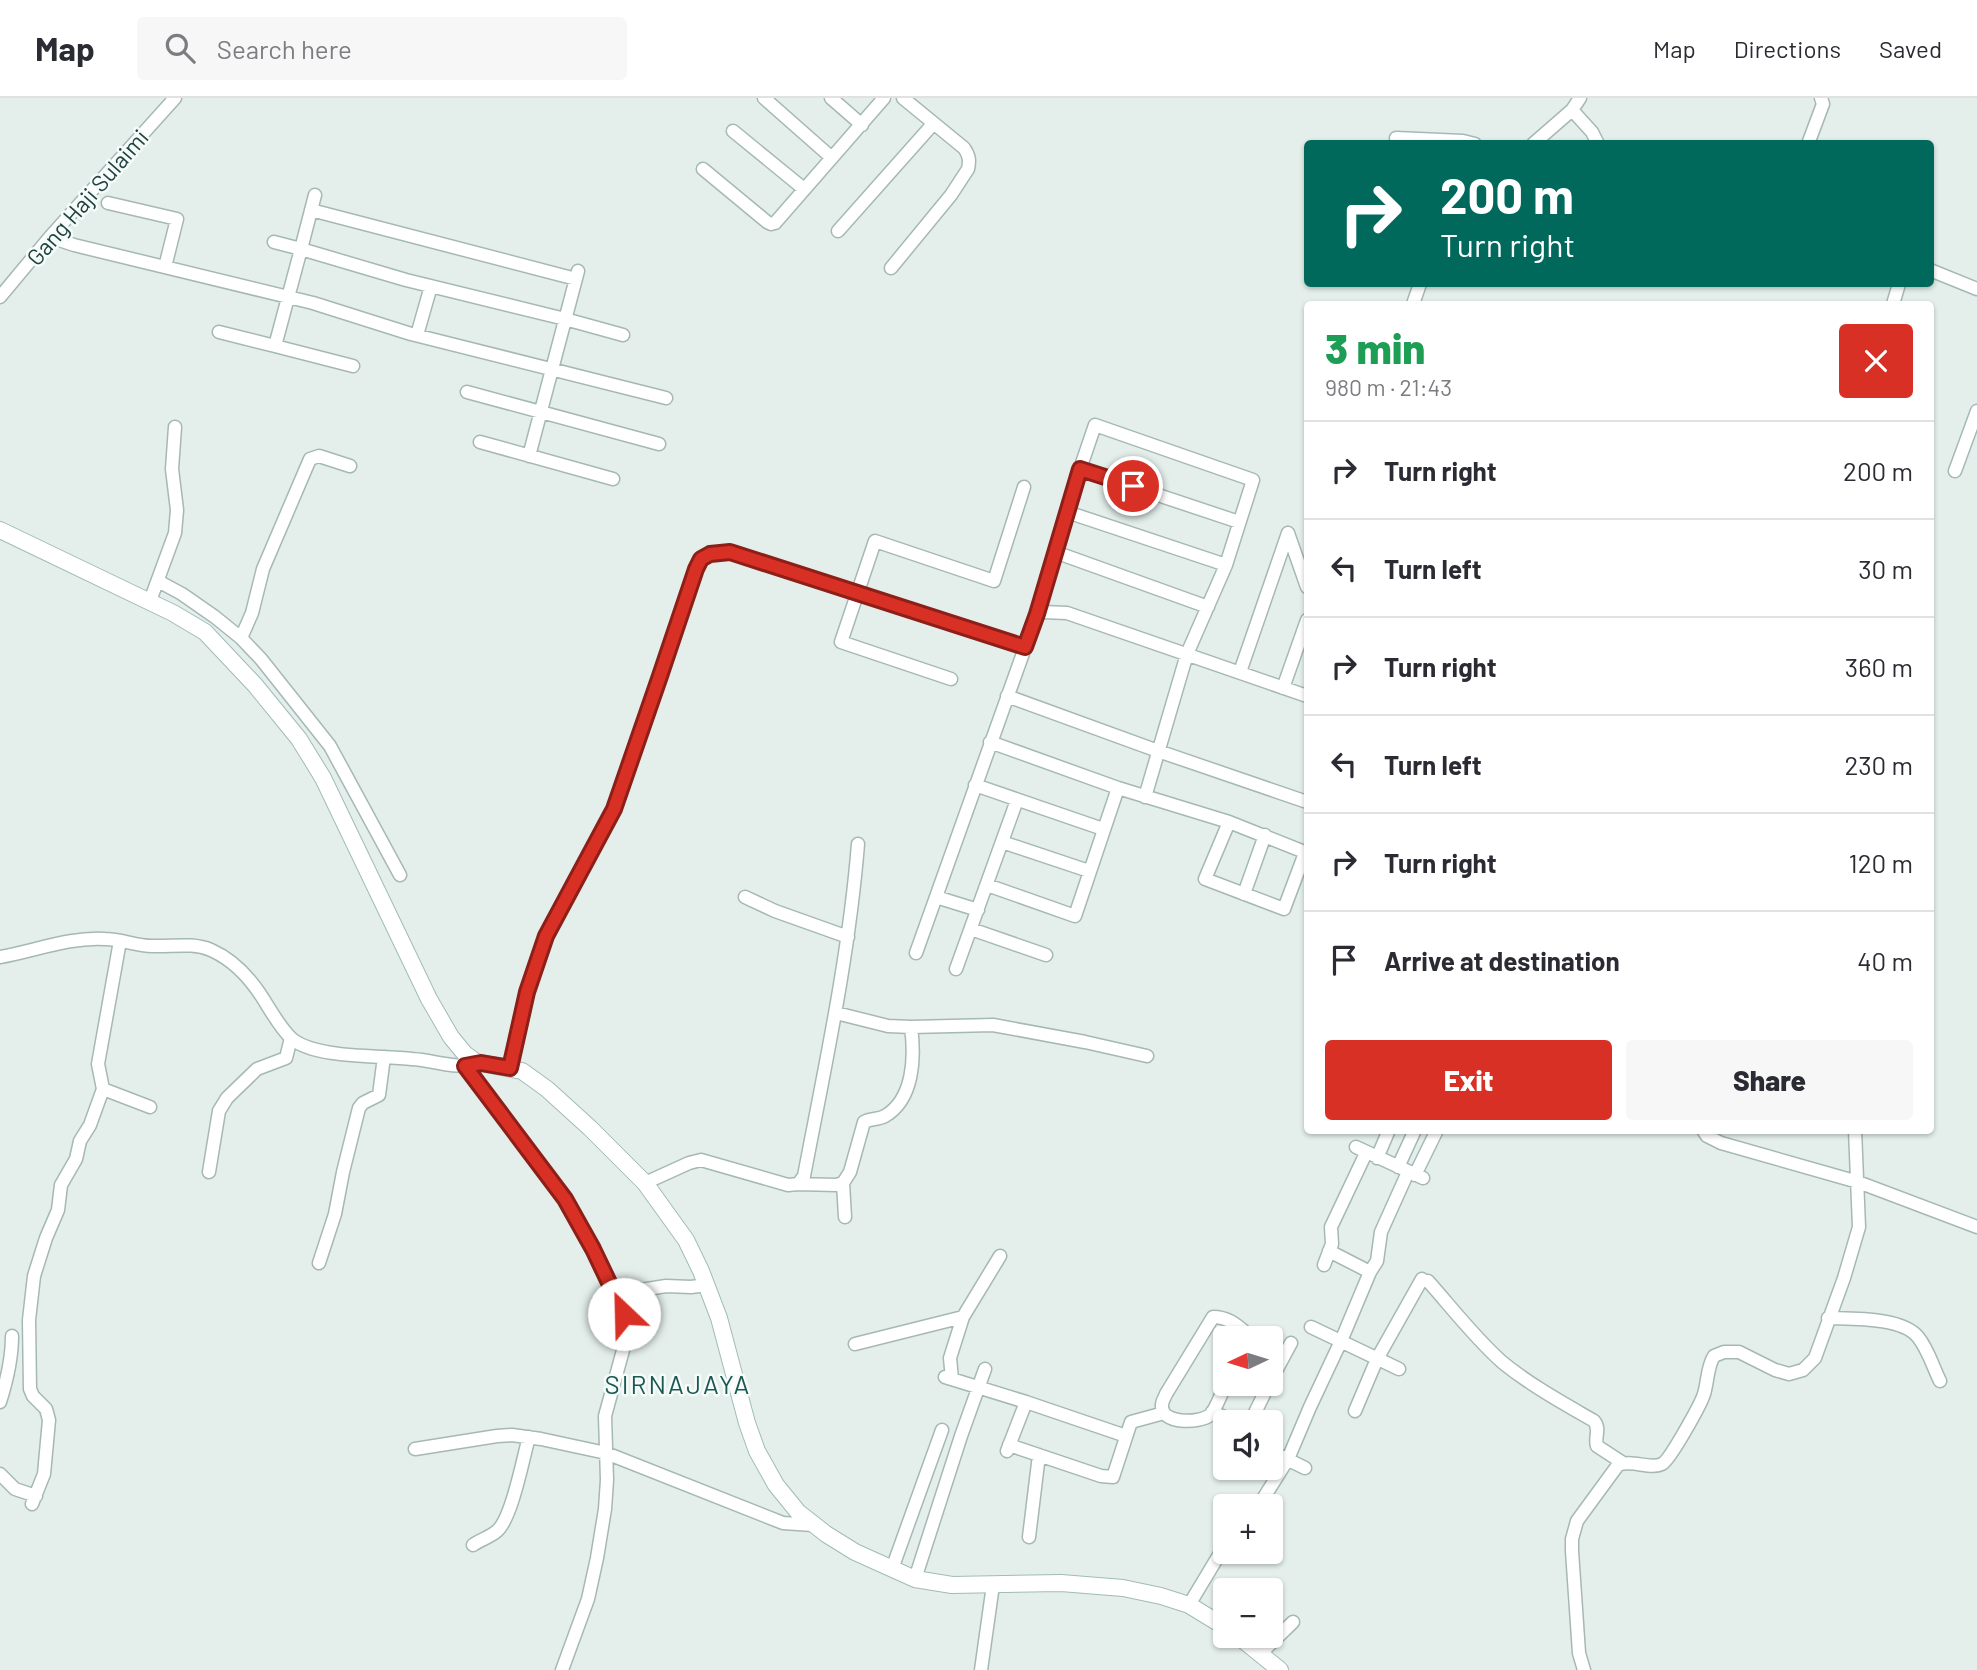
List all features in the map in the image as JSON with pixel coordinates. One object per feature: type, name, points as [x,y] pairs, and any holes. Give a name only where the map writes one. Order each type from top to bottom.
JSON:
[{"type":"street","name":"Gang Haji Sulaimi","points":[[0,297],[175,98]]},
{"type":"street","points":[[764,98],[832,158]]},
{"type":"street","points":[[831,98],[862,125]]},
{"type":"street","points":[[703,169],[771,224],[775,223],[884,98]]},
{"type":"street","points":[[891,268],[951,195],[968,169],[970,159],[964,148],[903,98]]},
{"type":"street","points":[[1538,140],[1572,110],[1580,98]]},
{"type":"street","points":[[1810,140],[1823,104],[1821,98]]},
{"type":"street","points":[[1572,110],[1596,140]]},
{"type":"street","points":[[838,231],[933,124]]},
{"type":"street","points":[[733,131],[804,189]]},
{"type":"street","points":[[1396,138],[1441,140]]},
{"type":"street","points":[[275,346],[315,195]]},
{"type":"street","points":[[108,203],[177,219],[165,267]]},
{"type":"street","points":[[312,210],[577,275],[529,456]]},
{"type":"street","points":[[50,237],[289,297],[417,335],[666,398]]},
{"type":"street","points":[[274,242],[623,335]]},
{"type":"street","points":[[1934,272],[1977,289]]},
{"type":"street","points":[[417,335],[431,286]]},
{"type":"street","points":[[219,332],[354,366]]},
{"type":"street","points":[[467,392],[659,444]]},
{"type":"street","points":[[1955,471],[1977,411]]},
{"type":"street","points":[[916,953],[1037,614],[1095,425],[1253,480],[1226,565],[1187,654],[1144,797]]},
{"type":"street","points":[[155,591],[173,541],[177,521],[172,469],[175,427]]},
{"type":"street","points":[[480,442],[612,479]]},
{"type":"street","points":[[241,638],[252,613],[263,569],[310,459],[319,456],[350,466]]},
{"type":"street","points":[[1080,469],[1239,522]]},
{"type":"street","points":[[951,679],[841,642],[875,541],[994,581],[1024,487]]},
{"type":"street","points":[[1067,512],[1226,565]]},
{"type":"street","points":[[0,530],[215,617],[241,638],[306,749],[400,875]]},
{"type":"street","points":[[1240,673],[1289,533],[1304,578]]},
{"type":"street","points":[[510,1068],[527,992],[546,936],[614,809],[701,559],[710,554],[730,552],[1025,647]]},
{"type":"street","points":[[1055,552],[1208,607]]},
{"type":"street","points":[[178,603],[209,635],[263,678],[324,738],[387,913],[444,1026],[565,1199],[624,1314],[625,1343],[605,1416],[607,1480],[597,1558],[588,1599],[562,1670]]},
{"type":"street","points":[[1037,614],[1053,611],[1068,613],[1304,695]]},
{"type":"street","points":[[1283,688],[1304,628]]},
{"type":"street","points":[[1007,696],[1304,801]]},
{"type":"street","points":[[990,742],[1144,797],[1229,822],[1304,852]]},
{"type":"street","points":[[975,785],[1103,829]]},
{"type":"street","points":[[987,885],[1075,916],[1118,788]]},
{"type":"street","points":[[957,969],[1017,800]]},
{"type":"street","points":[[1229,822],[1205,879],[1284,909],[1304,858]]},
{"type":"street","points":[[1244,894],[1265,835]]},
{"type":"street","points":[[1002,842],[1089,871]]},
{"type":"street","points":[[798,1184],[804,1176],[836,1013],[858,844]]},
{"type":"street","points":[[746,897],[775,911],[848,937]]},
{"type":"street","points":[[936,897],[978,910]]},
{"type":"street","points":[[971,929],[1046,955]]},
{"type":"street","points":[[0,957],[64,942],[106,939],[150,946],[205,947],[225,957],[254,984],[291,1038],[302,1045],[320,1051],[522,1071],[547,1089],[590,1128],[645,1183],[686,1240],[719,1318],[757,1451],[766,1471],[786,1499],[813,1524],[855,1552],[915,1578],[952,1585],[1051,1583],[1100,1585],[1144,1591],[1189,1605],[1213,1620]]},
{"type":"street","points":[[0,1474],[15,1489],[34,1500],[44,1474],[49,1420],[46,1409],[30,1389],[30,1307],[38,1260],[58,1210],[61,1185],[76,1159],[80,1141],[90,1125],[103,1089],[98,1064],[120,940]]},
{"type":"street","points":[[836,1013],[871,1023],[911,1027],[993,1025],[1147,1056]]},
{"type":"street","points":[[845,1217],[843,1183],[850,1172],[863,1122],[891,1112],[905,1092],[913,1059],[911,1027]]},
{"type":"street","points":[[209,1172],[222,1106],[257,1069],[286,1058],[291,1038]]},
{"type":"street","points":[[318,1263],[335,1214],[342,1172],[359,1108],[363,1102],[379,1095],[384,1058]]},
{"type":"street","points":[[103,1089],[150,1107]]},
{"type":"street","points":[[1324,1265],[1332,1244],[1331,1227],[1366,1153],[1385,1134]]},
{"type":"street","points":[[1411,1173],[1415,1134]]},
{"type":"street","points":[[1266,1494],[1288,1459],[1377,1261],[1381,1232],[1435,1134]]},
{"type":"street","points":[[1706,1134],[1721,1143],[1858,1182],[1977,1227]]},
{"type":"street","points":[[1355,1411],[1377,1359],[1425,1280],[1503,1363],[1544,1392],[1596,1423],[1597,1446],[1623,1463],[1654,1466],[1665,1462],[1699,1408],[1714,1356],[1739,1352],[1782,1373],[1797,1373],[1815,1358],[1859,1227],[1855,1134]]},
{"type":"street","points":[[1366,1153],[1411,1173]]},
{"type":"street","points":[[645,1183],[701,1160],[788,1185],[843,1183]]},
{"type":"street","points":[[1329,1251],[1370,1272]]},
{"type":"street","points":[[1000,1256],[963,1318],[950,1358],[948,1378],[1126,1436]]},
{"type":"street","points":[[616,1294],[666,1286],[707,1285]]},
{"type":"street","points":[[1220,1396],[1212,1412],[1193,1421],[1168,1417],[1162,1405],[1213,1317],[1229,1320],[1236,1326]]},
{"type":"street","points":[[855,1343],[963,1318]]},
{"type":"street","points":[[1828,1318],[1868,1320],[1900,1325],[1910,1330],[1923,1345],[1940,1381]]},
{"type":"street","points":[[1311,1327],[1399,1369]]},
{"type":"street","points":[[0,1402],[12,1350],[6,1336],[29,1335]]},
{"type":"street","points":[[1283,1358],[1291,1343]]},
{"type":"street","points":[[915,1578],[985,1370]]},
{"type":"street","points":[[1026,1402],[1008,1448],[1039,1455],[1101,1476],[1113,1477],[1130,1422],[1164,1413]]},
{"type":"street","points":[[892,1569],[938,1428],[961,1436]]},
{"type":"street","points":[[415,1449],[497,1436],[529,1437],[606,1453],[783,1523],[813,1524]]},
{"type":"street","points":[[473,1545],[498,1530],[505,1519],[529,1437]]},
{"type":"street","points":[[1029,1537],[1039,1455]]},
{"type":"street","points":[[1283,1457],[1305,1468]]},
{"type":"street","points":[[1584,1670],[1579,1653],[1572,1551],[1574,1529],[1615,1468],[1623,1463]]},
{"type":"street","points":[[1189,1605],[1214,1564]]},
{"type":"street","points":[[981,1670],[993,1585]]},
{"type":"street","points":[[1261,1654],[1293,1622]]},
{"type":"street","points":[[1253,1648],[1275,1669]]},
{"type":"district","name":"SIRNAJAYA","points":[[678,1383]]},
{"type":"route","points":[[624,1314],[593,1249],[559,1189],[465,1066],[481,1063],[510,1068],[527,992],[546,936],[614,809],[701,559],[710,554],[730,552],[1025,647],[1080,469],[1133,486]]}]
